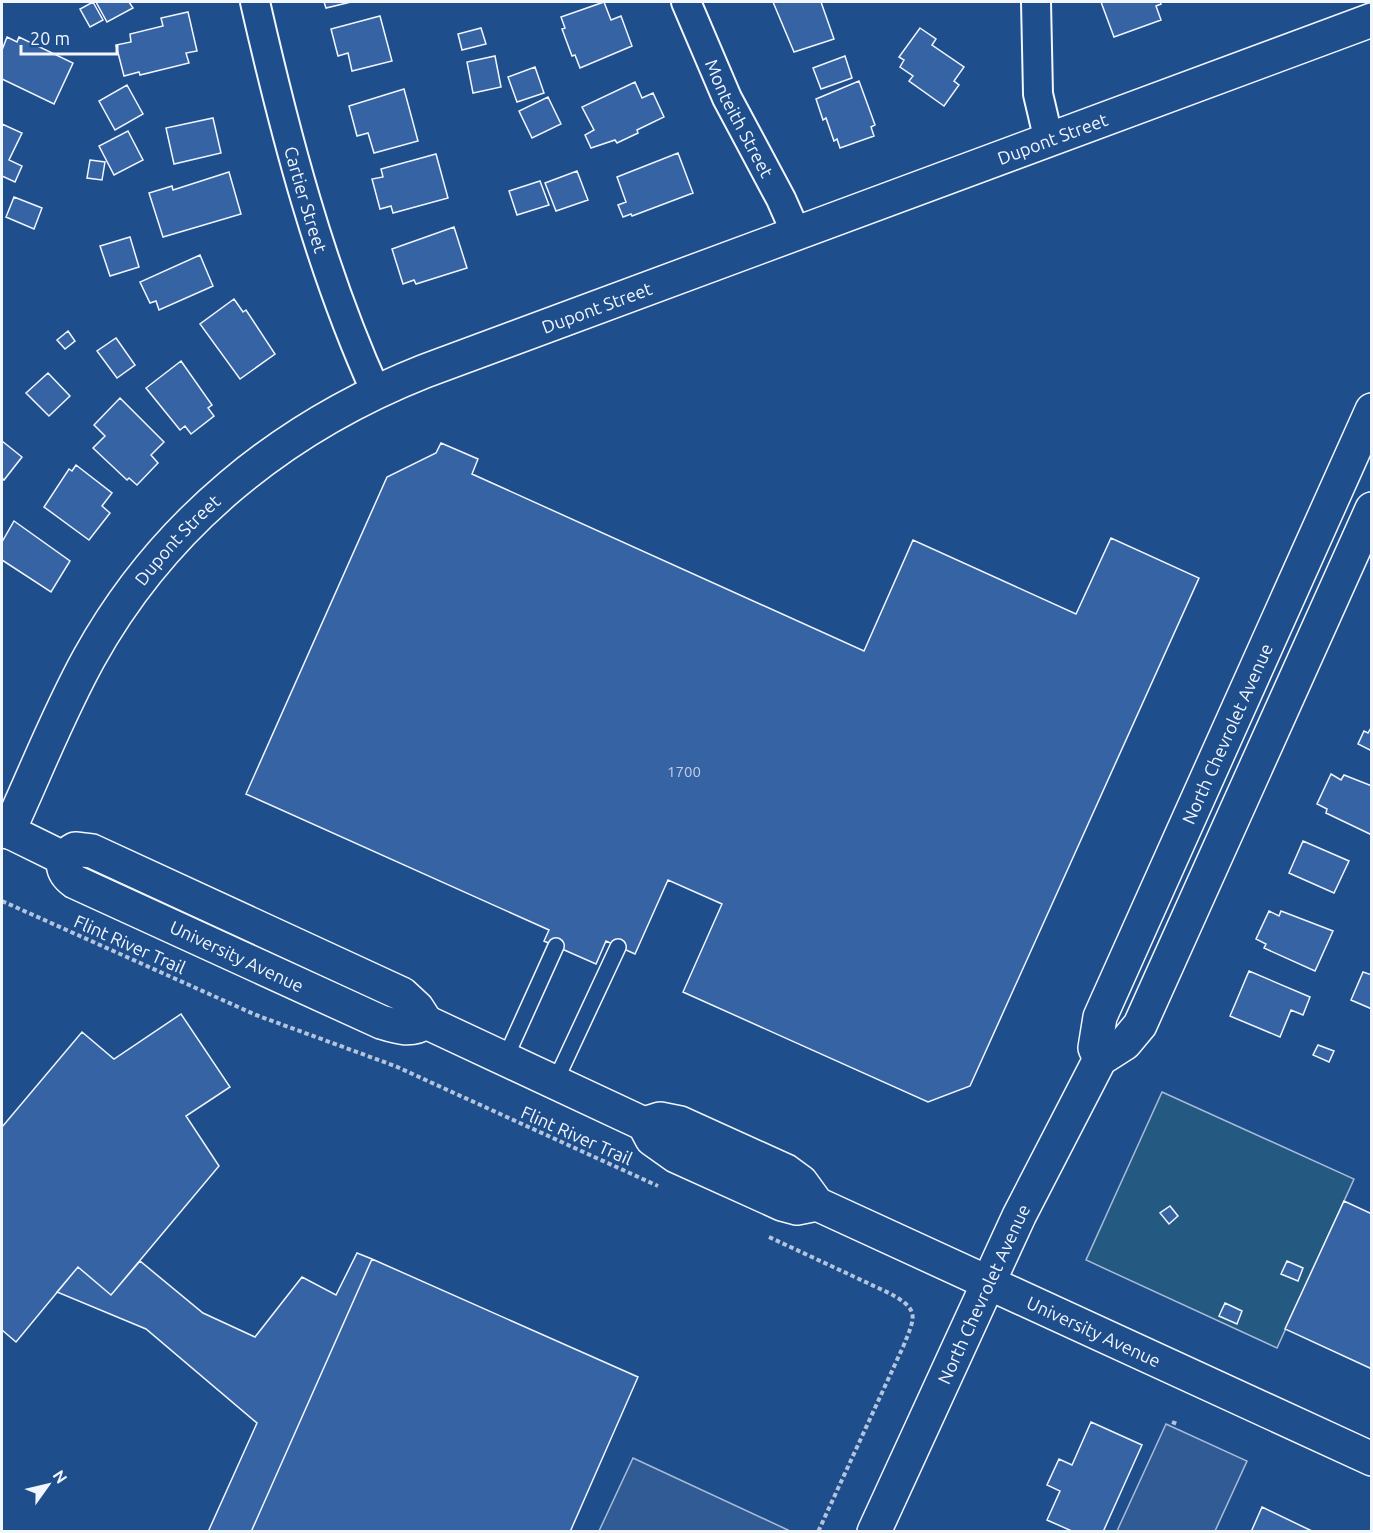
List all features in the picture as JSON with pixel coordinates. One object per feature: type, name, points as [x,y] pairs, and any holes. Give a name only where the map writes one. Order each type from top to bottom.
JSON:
[{"type":"street","name":"Cartier Street","points":[[255,2],[300,176],[330,273],[353,339],[376,392]]},
{"type":"street","name":"Monteith Street","points":[[686,2],[727,98],[778,193],[796,233]]},
{"type":"street","points":[[1036,2],[1037,87],[1049,141]]},
{"type":"street","name":"Dupont Street","points":[[4,836],[89,658],[122,605],[158,558],[206,507],[258,463],[319,422],[376,392],[425,371],[1371,20]]},
{"type":"street","name":"North Chevrolet Avenue","points":[[1100,1059],[1095,1048],[1100,1017],[1371,410]]},
{"type":"street","name":"North Chevrolet Avenue","points":[[874,1532],[1018,1216],[1100,1059],[1125,1043],[1140,1025],[1371,509]]},
{"type":"street","points":[[1301,569],[1338,586]]},
{"type":"street","name":"University Avenue","points":[[4,836],[63,858],[75,849],[92,851],[402,994],[417,1008],[426,1022],[644,1124],[652,1139],[676,1156],[782,1204],[797,1208],[817,1204],[1371,1459]]},
{"type":"lane","points":[[505,1059],[556,946]]},
{"type":"lane","points":[[555,1082],[618,946]]},
{"type":"path","name":"Flint River Trail","points":[[2,901],[256,1015],[395,1066],[669,1191]]},
{"type":"path","points":[[762,1234],[889,1293],[906,1302],[913,1310],[913,1320],[903,1347],[818,1532]]},
{"type":"shaded area","points":[[1162,1092],[1354,1179],[1277,1348],[1086,1260]]},
{"type":"shaded area","points":[[1166,1424],[1247,1461],[1215,1531],[1117,1531]]},
{"type":"shaded area","points":[[633,1458],[788,1530],[599,1531]]},
{"type":"building","points":[[93,2],[103,20],[90,27],[80,9]]},
{"type":"building","points":[[96,2],[129,2],[133,8],[107,22]]},
{"type":"building","points":[[324,2],[351,2],[326,8]]},
{"type":"building","points":[[604,2],[611,20],[621,16],[632,46],[580,68],[575,55],[572,56],[562,29],[565,28],[561,17]]},
{"type":"building","points":[[773,2],[821,2],[834,39],[794,52]]},
{"type":"building","points":[[1101,2],[1160,2],[1161,4],[1156,6],[1161,20],[1114,37]]},
{"type":"building","points":[[188,12],[197,51],[186,53],[189,63],[140,75],[139,72],[124,76],[116,45],[131,42],[130,34],[163,26],[161,18]]},
{"type":"building","points":[[380,16],[392,61],[352,71],[348,53],[338,56],[331,29]]},
{"type":"building","points":[[481,28],[486,44],[462,50],[458,34]]},
{"type":"building","points":[[920,28],[936,39],[932,45],[964,67],[954,81],[959,85],[944,106],[909,81],[913,76],[900,67],[904,60],[899,57]]},
{"type":"building","points":[[7,37],[17,42],[19,37],[73,63],[54,104],[2,79],[2,50]]},
{"type":"building","points":[[495,56],[501,87],[473,93],[467,62]]},
{"type":"building","points":[[845,56],[852,78],[821,89],[813,68]]},
{"type":"building","points":[[535,67],[544,93],[517,102],[508,77]]},
{"type":"building","points":[[859,81],[875,125],[871,127],[874,136],[840,148],[837,139],[834,141],[826,118],[823,120],[816,99]]},
{"type":"building","points":[[635,82],[642,98],[653,93],[664,117],[617,143],[615,140],[591,148],[585,135],[594,130],[582,107]]},
{"type":"building","points":[[127,85],[143,114],[115,130],[99,101]]},
{"type":"building","points":[[404,89],[418,141],[374,153],[368,133],[357,136],[349,106]]},
{"type":"building","points":[[548,97],[561,124],[532,138],[519,111]]},
{"type":"building","points":[[213,118],[221,153],[174,164],[166,128]]},
{"type":"building","points":[[2,124],[22,133],[9,160],[22,166],[15,182],[2,176]]},
{"type":"building","points":[[128,131],[143,160],[114,175],[99,146]]},
{"type":"building","points":[[678,153],[693,193],[632,216],[631,214],[623,217],[618,205],[626,202],[617,177]]},
{"type":"building","points":[[436,154],[448,198],[393,213],[391,206],[380,209],[372,179],[383,177],[381,169]]},
{"type":"building","points":[[90,160],[105,162],[102,180],[87,178]]},
{"type":"building","points":[[577,171],[588,200],[556,211],[545,183]]},
{"type":"building","points":[[229,172],[241,214],[163,237],[149,193],[172,186],[173,190]]},
{"type":"building","points":[[540,181],[549,205],[517,215],[509,191]]},
{"type":"building","points":[[14,197],[42,208],[34,229],[6,217]]},
{"type":"building","points":[[454,227],[467,268],[416,284],[414,280],[403,284],[392,249]]},
{"type":"building","points":[[130,237],[139,267],[110,276],[100,246]]},
{"type":"building","points":[[200,255],[213,286],[159,310],[156,301],[150,303],[140,282]]},
{"type":"building","points":[[234,299],[243,312],[246,310],[275,354],[240,379],[200,324]]},
{"type":"building","points":[[68,331],[75,341],[65,349],[57,340]]},
{"type":"building","points":[[116,338],[135,365],[117,378],[97,351]]},
{"type":"building","points":[[181,361],[212,405],[208,408],[214,416],[191,434],[185,426],[180,430],[146,388]]},
{"type":"building","points":[[48,373],[70,396],[49,416],[26,393]]},
{"type":"building","points":[[120,398],[164,442],[151,455],[158,463],[137,485],[129,478],[127,480],[93,448],[105,436],[94,425]]},
{"type":"building","points":[[2,441],[22,457],[4,480],[2,478]]},
{"type":"building","points":[[441,443],[478,459],[472,474],[864,651],[913,540],[1076,614],[1111,538],[1199,578],[970,1086],[928,1102],[683,992],[722,904],[668,880],[635,954],[606,941],[596,964],[544,941],[549,930],[246,794],[387,477],[436,453]]},
{"type":"building","points":[[76,465],[112,493],[102,506],[110,513],[89,540],[44,507],[69,469],[72,471]]},
{"type":"building","points":[[14,521],[70,561],[51,592],[2,560],[2,542]]},
{"type":"building","points":[[1372,726],[1372,751],[1358,744],[1364,731],[1368,733]]},
{"type":"building","points":[[1331,774],[1341,780],[1344,775],[1372,786],[1372,835],[1326,813],[1327,809],[1317,804]]},
{"type":"building","points":[[1303,841],[1349,861],[1334,893],[1289,873]]},
{"type":"building","points":[[1269,911],[1279,916],[1281,911],[1333,931],[1315,971],[1264,948],[1266,944],[1256,939]]},
{"type":"building","points":[[1249,971],[1310,997],[1303,1015],[1291,1010],[1280,1037],[1230,1016]]},
{"type":"building","points":[[1363,972],[1372,975],[1372,1009],[1351,1000]]},
{"type":"building","points":[[181,1014],[230,1087],[186,1116],[219,1166],[111,1295],[78,1267],[16,1342],[2,1330],[2,1127],[82,1032],[114,1059]]},
{"type":"building","points":[[1318,1045],[1334,1051],[1329,1062],[1313,1055]]},
{"type":"building","points":[[1344,1201],[1372,1214],[1372,1369],[1285,1329]]},
{"type":"building","points":[[1170,1206],[1178,1216],[1169,1224],[1160,1213]]},
{"type":"building","points":[[357,1253],[372,1259],[251,1532],[208,1532],[257,1423],[146,1329],[57,1292],[78,1267],[111,1295],[140,1261],[203,1313],[255,1337],[302,1277],[336,1295]]},
{"type":"building","points":[[372,1259],[638,1377],[570,1532],[251,1532]]},
{"type":"building","points":[[1287,1261],[1303,1268],[1298,1281],[1281,1274]]},
{"type":"building","points":[[1225,1303],[1242,1311],[1237,1324],[1219,1316]]},
{"type":"building","points":[[1091,1422],[1142,1445],[1103,1532],[1074,1532],[1047,1520],[1060,1491],[1047,1485],[1059,1459],[1072,1465]]},
{"type":"building","points":[[1262,1507],[1314,1532],[1251,1532]]}]
